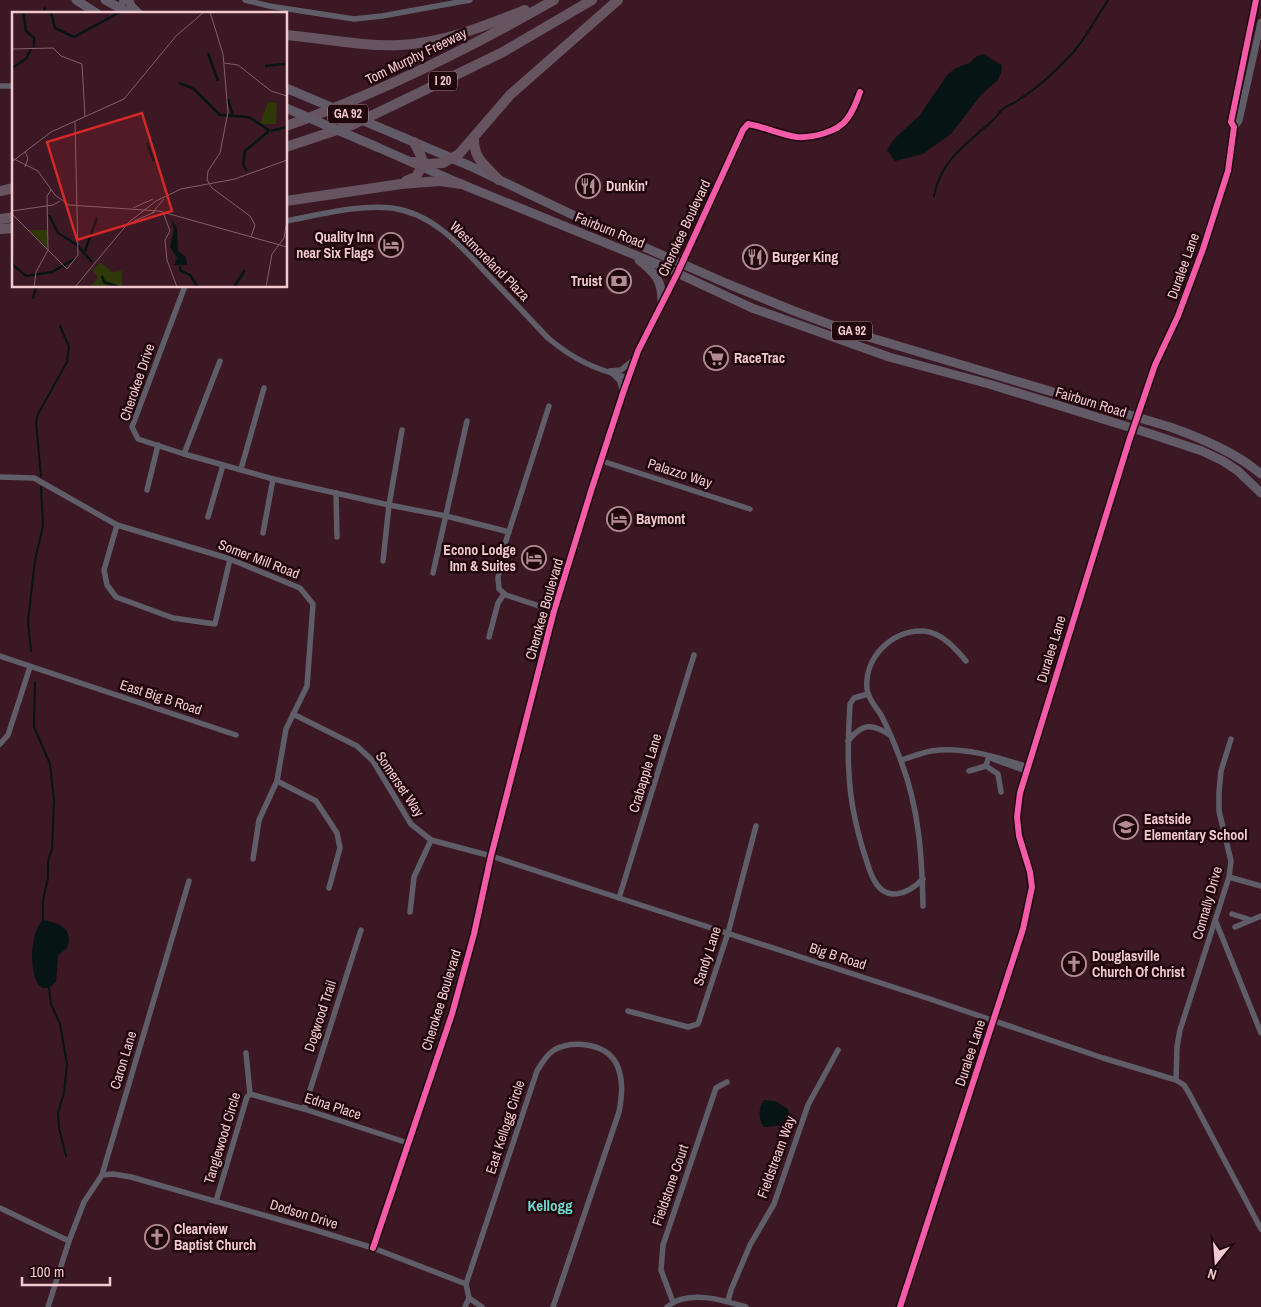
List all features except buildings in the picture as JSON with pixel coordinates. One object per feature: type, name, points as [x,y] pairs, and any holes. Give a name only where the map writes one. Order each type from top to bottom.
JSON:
[{"type":"highway","points":[[288,35],[387,46],[421,43],[489,25],[549,0]]},
{"type":"highway","name":"Tom Murphy Freeway","points":[[288,125],[352,102],[396,82],[481,40],[554,0]]},
{"type":"highway","name":"I 20","points":[[288,146],[352,125],[390,107],[503,52],[592,0]]},
{"type":"highway","points":[[420,164],[443,163],[464,150],[510,96],[618,0]]},
{"type":"highway","points":[[474,137],[474,150],[478,158],[499,180]]},
{"type":"highway","points":[[401,184],[416,177],[421,156],[414,142]]},
{"type":"highway","points":[[288,201],[401,184],[440,181],[461,184]]},
{"type":"main road","points":[[105,0],[122,8]]},
{"type":"main road","points":[[128,0],[138,12]]},
{"type":"main road","points":[[79,2],[88,12]]},
{"type":"main road","points":[[79,2],[95,12]]},
{"type":"main road","name":"Fairburn Road","points":[[290,89],[414,142],[596,226],[757,297],[838,327],[1170,427],[1203,440],[1249,464],[1261,474]]},
{"type":"main road","name":"Fairburn Road","points":[[288,109],[420,164],[461,184],[633,255],[752,308],[881,354],[989,384],[1202,451],[1238,471],[1261,493]]},
{"type":"main road","points":[[633,255],[659,280],[662,288],[662,302]]},
{"type":"street","points":[[244,0],[269,6],[354,18],[382,16],[470,0]]},
{"type":"street","name":"Duralee Lane","points":[[1234,127],[1231,122],[1256,0]]},
{"type":"street","name":"Duralee Lane","points":[[900,1307],[1023,929],[1032,887],[1030,872],[1019,836],[1017,817],[1020,793],[1133,428],[1156,365],[1178,316],[1203,249],[1228,171],[1234,127],[1239,121],[1261,22]]},
{"type":"street","name":"Cherokee Boulevard","points":[[373,1248],[452,1014],[474,934],[491,856],[554,611],[623,393],[636,358],[743,130],[748,124],[797,136],[813,136],[834,129],[846,121],[860,92]]},
{"type":"street","name":"Westmoreland Plaza","points":[[288,221],[364,208],[392,208],[412,212],[434,224],[456,241],[548,338],[564,352],[582,363],[601,371],[628,378]]},
{"type":"street","name":"Cherokee Drive","points":[[184,288],[132,427],[138,439],[273,479],[446,516],[510,532]]},
{"type":"street","points":[[601,371],[612,372],[621,370],[636,358]]},
{"type":"street","points":[[184,454],[220,361]]},
{"type":"street","points":[[613,374],[620,381],[623,393]]},
{"type":"street","points":[[241,470],[264,388]]},
{"type":"street","points":[[549,406],[501,560],[498,578],[499,589],[504,594],[554,611]]},
{"type":"street","points":[[434,573],[467,421]]},
{"type":"street","points":[[383,561],[389,505],[402,430]]},
{"type":"street","points":[[147,490],[158,445]]},
{"type":"street","name":"Palazzo Way","points":[[602,461],[750,509]]},
{"type":"street","points":[[208,517],[223,465]]},
{"type":"street","name":"Somer Mill Road","points":[[0,477],[34,478],[116,525],[230,559],[300,588],[313,604],[307,686],[286,729],[277,781],[259,820],[253,859]]},
{"type":"street","points":[[263,533],[273,479]]},
{"type":"street","points":[[336,493],[337,537]]},
{"type":"street","points":[[116,525],[104,570],[107,585],[116,597],[173,618],[215,624],[230,559]]},
{"type":"street","points":[[489,637],[498,603],[504,594]]},
{"type":"street","points":[[923,906],[922,850],[907,776],[890,735],[868,694],[868,672],[874,658],[887,643],[902,634],[925,631],[943,638],[966,661]]},
{"type":"street","name":"Crabapple Lane","points":[[619,898],[694,655]]},
{"type":"street","points":[[0,656],[30,667],[8,735],[0,744]]},
{"type":"street","name":"East Big B Road","points":[[30,667],[236,735]]},
{"type":"street","points":[[868,694],[854,698],[850,704],[849,772],[852,805],[860,840],[872,877],[880,888],[892,894],[901,894],[909,891],[923,879]]},
{"type":"street","name":"Somerset Way","points":[[293,714],[357,746],[373,761],[411,824],[430,840],[491,856]]},
{"type":"street","points":[[848,741],[856,732],[865,727],[879,728],[890,735]]},
{"type":"street","name":"Connally Drive","points":[[1176,1080],[1177,1047],[1180,1030],[1229,878],[1231,862],[1220,811],[1219,792],[1222,771],[1231,739]]},
{"type":"street","points":[[900,760],[946,750],[973,752],[1027,769]]},
{"type":"street","points":[[986,766],[989,756]]},
{"type":"street","points":[[969,771],[986,766]]},
{"type":"street","points":[[986,766],[998,774],[1001,792]]},
{"type":"street","points":[[277,781],[316,801],[337,833],[340,848],[329,888]]},
{"type":"street","name":"Sandy Lane","points":[[628,1011],[688,1027],[698,1024],[728,933],[756,826]]},
{"type":"street","points":[[410,912],[414,877],[430,840]]},
{"type":"street","name":"Big B Road","points":[[491,856],[994,1020],[1134,1068],[1176,1080]]},
{"type":"street","points":[[1229,878],[1261,886]]},
{"type":"street","name":"Caron Lane","points":[[48,1307],[69,1241],[84,1202],[102,1175],[189,881]]},
{"type":"street","points":[[1232,914],[1251,920]]},
{"type":"street","points":[[1234,927],[1261,916]]},
{"type":"street","points":[[1216,922],[1261,1033]]},
{"type":"street","name":"Dogwood Trail","points":[[304,1109],[361,930]]},
{"type":"street","name":"East Kellogg Circle","points":[[466,1284],[537,1071],[546,1056],[555,1049],[586,1044],[601,1048],[612,1057],[621,1082],[622,1094],[619,1112],[553,1307]]},
{"type":"street","name":"Fieldstream Way","points":[[728,1301],[750,1245],[774,1204],[808,1104],[838,1050]]},
{"type":"street","name":"Tanglewood Circle","points":[[216,1201],[247,1097],[250,1094],[246,1053]]},
{"type":"street","points":[[1176,1080],[1184,1085],[1190,1095],[1259,1217],[1261,1229]]},
{"type":"street","name":"Fieldstone Court","points":[[673,1302],[661,1270],[663,1245],[716,1088],[727,1082]]},
{"type":"street","name":"Edna Place","points":[[250,1094],[304,1109],[408,1143]]},
{"type":"street","name":"Dodson Drive","points":[[102,1175],[113,1174],[128,1177],[373,1248],[466,1284]]},
{"type":"street","points":[[0,1208],[69,1241]]},
{"type":"street","points":[[465,1307],[469,1298],[466,1284]]},
{"type":"street","points":[[668,1307],[673,1302],[688,1298],[706,1297],[746,1307]]},
{"type":"street","points":[[469,1298],[482,1307]]},
{"type":"shaded area","points":[[983,54],[1002,65],[998,80],[981,95],[951,134],[923,154],[895,161],[887,150],[894,139],[919,116],[948,74]]},
{"type":"shaded area","points":[[43,920],[64,928],[69,935],[67,948],[58,956],[56,982],[49,988],[42,988],[38,984],[32,961],[35,933]]},
{"type":"shaded area","points":[[764,1100],[775,1101],[788,1109],[790,1118],[786,1125],[764,1127],[759,1114]]},
{"type":"waterway","points":[[934,196],[942,173],[955,154],[1004,108],[1030,92],[1059,68],[1083,40],[1108,0]]},
{"type":"waterway","points":[[44,12],[45,8]]},
{"type":"waterway","points":[[33,298],[36,288]]},
{"type":"waterway","points":[[41,476],[36,422],[38,414],[67,362],[69,347],[60,326]]},
{"type":"waterway","points":[[31,651],[28,621],[35,560],[43,526],[41,487]]},
{"type":"waterway","points":[[35,682],[34,727],[50,764],[54,800],[52,849],[48,861],[48,878],[43,900],[43,920]]},
{"type":"waterway","points":[[49,988],[51,1004],[60,1024],[67,1064],[64,1093],[58,1113],[59,1128],[66,1156]]},
{"type":"cycle path","points":[[900,1307],[1023,929],[1032,887],[1030,872],[1019,836],[1017,817],[1020,793],[1129,441],[1155,365],[1178,316],[1203,249],[1228,171],[1234,127],[1231,122],[1256,0]]},
{"type":"cycle path","points":[[373,1248],[452,1014],[474,934],[491,856],[554,611],[591,491],[638,351],[677,274],[743,130],[748,124],[797,137],[824,133],[843,124],[855,106],[860,92]]},
{"type":"place","name":"Dunkin'","points":[[588,186]]},
{"type":"place","name":"Quality Inn near Six Flags","points":[[391,245]]},
{"type":"place","name":"Burger King","points":[[755,257]]},
{"type":"place","name":"Truist","points":[[619,281]]},
{"type":"place","name":"RaceTrac","points":[[716,358]]},
{"type":"place","name":"Baymont","points":[[619,519]]},
{"type":"place","name":"Econo Lodge Inn & Suites","points":[[534,558]]},
{"type":"place","name":"Eastside Elementary School","points":[[1126,827]]},
{"type":"place","name":"Douglasville Church Of Christ","points":[[1074,964]]},
{"type":"place","name":"Clearview Baptist Church","points":[[157,1237]]},
{"type":"district","name":"Kellogg","points":[[550,1206]]}]
